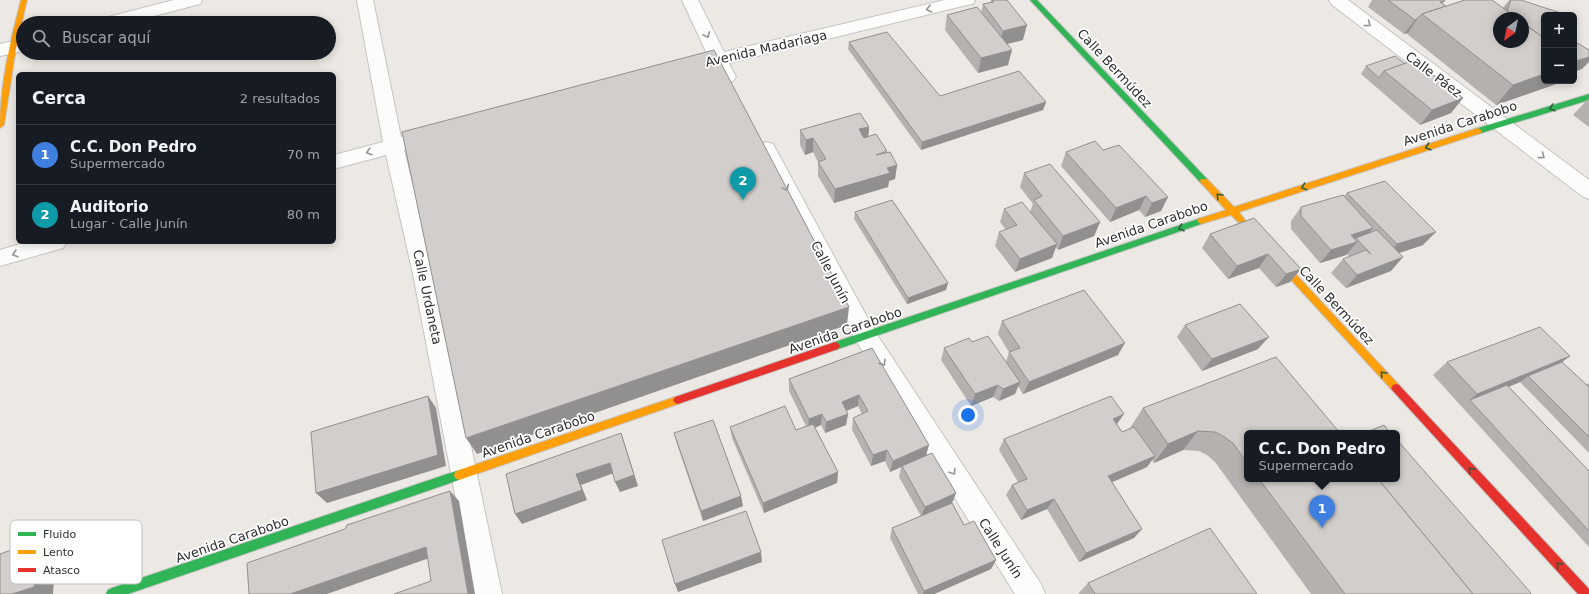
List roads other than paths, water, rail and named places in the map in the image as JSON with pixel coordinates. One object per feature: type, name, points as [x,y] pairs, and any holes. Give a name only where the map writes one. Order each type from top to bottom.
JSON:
[{"type":"street","points":[[20,16],[24,0]]},
{"type":"street","points":[[133,16],[194,0]]},
{"type":"street","name":"Calle Urdaneta","points":[[365,0],[393,145],[424,274],[488,594]]},
{"type":"street","points":[[690,0],[717,59],[736,94]]},
{"type":"street","name":"Avenida Madariaga","points":[[686,67],[967,0]]},
{"type":"street","name":"Calle Bermúdez","points":[[1033,0],[1248,228]]},
{"type":"street","name":"Calle Páez","points":[[1337,0],[1589,191]]},
{"type":"street","points":[[0,125],[12,48],[16,32]]},
{"type":"street","name":"Avenida Carabobo","points":[[142,584],[464,472],[866,337],[1232,210],[1499,124],[1589,97]]},
{"type":"street","name":"Calle Junín","points":[[754,128],[866,337],[1031,594]]},
{"type":"street","points":[[336,161],[447,131]]},
{"type":"street","points":[[0,258],[49,244]]},
{"type":"street","name":"Calle Bermúdez","points":[[1269,251],[1586,594]]},
{"type":"street","name":"Avenida Carabobo","points":[[112,594],[141,584]]},
{"type":"place","name":"Auditorio","points":[[743,200]]},
{"type":"place","name":"C.C. Don Pedro","points":[[1322,528]]}]
